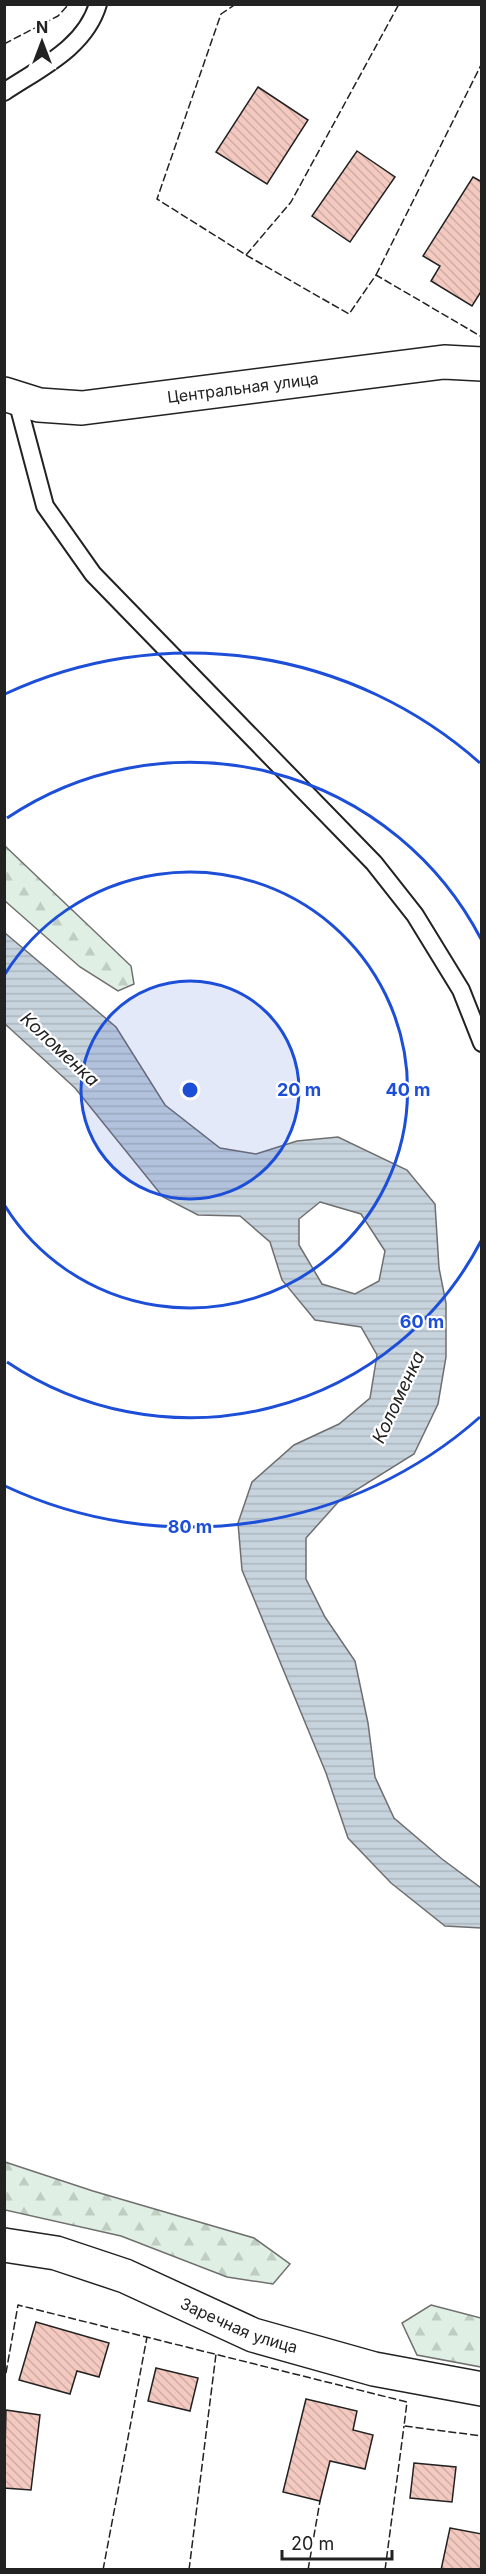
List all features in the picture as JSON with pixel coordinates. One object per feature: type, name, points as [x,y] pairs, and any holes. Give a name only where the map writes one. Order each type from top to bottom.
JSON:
[{"type":"street","name":"Центральная улица","points":[[10,396],[39,405],[82,408],[444,362],[482,364]]},
{"type":"street","name":"Заречная улица","points":[[4,2245],[56,2253],[125,2276],[253,2335],[374,2369],[482,2389]]},
{"type":"lane","points":[[4,92],[69,49],[93,21],[98,4]]},
{"type":"lane","points":[[10,396],[45,506],[93,574],[374,863],[415,915],[461,990],[482,1042]]},
{"type":"green space","points":[[5,846],[131,966],[134,984],[118,991],[80,967],[5,901]]},
{"type":"green space","points":[[5,2162],[93,2191],[254,2238],[290,2264],[273,2284],[227,2277],[121,2236],[5,2210]]},
{"type":"green space","points":[[431,2305],[481,2318],[481,2367],[417,2355],[402,2323]]},
{"type":"water","name":"Коломенка","points":[[5,933],[116,1027],[165,1105],[220,1148],[256,1154],[297,1141],[338,1137],[407,1170],[435,1204],[439,1268],[446,1303],[446,1357],[438,1404],[414,1454],[340,1500],[306,1538],[306,1579],[325,1617],[355,1661],[368,1723],[375,1777],[394,1818],[442,1859],[481,1888],[481,1928],[445,1926],[391,1883],[348,1838],[326,1773],[242,1570],[238,1523],[252,1482],[294,1445],[339,1424],[370,1398],[377,1355],[361,1327],[315,1320],[282,1280],[270,1242],[240,1216],[198,1215],[163,1197],[75,1088],[5,1024]],"holes":[[[320,1202],[361,1214],[385,1251],[379,1281],[355,1294],[322,1284],[299,1245],[299,1219]]]},
{"type":"building","points":[[258,87],[308,120],[267,184],[216,152]]},
{"type":"building","points":[[357,151],[395,177],[350,242],[312,216]]},
{"type":"building","points":[[473,177],[482,182],[482,290],[472,306],[431,281],[440,266],[423,256]]},
{"type":"building","points":[[36,2322],[109,2343],[99,2377],[77,2371],[70,2394],[19,2380]]},
{"type":"building","points":[[156,2368],[198,2378],[190,2411],[148,2401]]},
{"type":"building","points":[[306,2399],[357,2411],[353,2430],[373,2435],[365,2469],[330,2461],[320,2501],[283,2492]]},
{"type":"building","points":[[6,2410],[40,2415],[31,2490],[4,2488]]},
{"type":"building","points":[[414,2463],[456,2467],[452,2502],[410,2498]]},
{"type":"building","points":[[450,2528],[482,2534],[482,2570],[441,2570]]},
{"type":"fence","points":[[4,44],[58,16],[69,4]]},
{"type":"fence","points":[[236,4],[221,14],[157,199],[246,255],[349,314],[376,275],[482,337]]},
{"type":"fence","points":[[246,255],[291,202],[399,4]]},
{"type":"fence","points":[[376,275],[482,63]]},
{"type":"fence","points":[[4,2384],[18,2305],[407,2402],[404,2426],[482,2436]]},
{"type":"fence","points":[[103,2570],[147,2337]]},
{"type":"fence","points":[[189,2570],[216,2354]]},
{"type":"fence","points":[[385,2570],[404,2426]]},
{"type":"fence","points":[[308,2570],[320,2501]]}]
